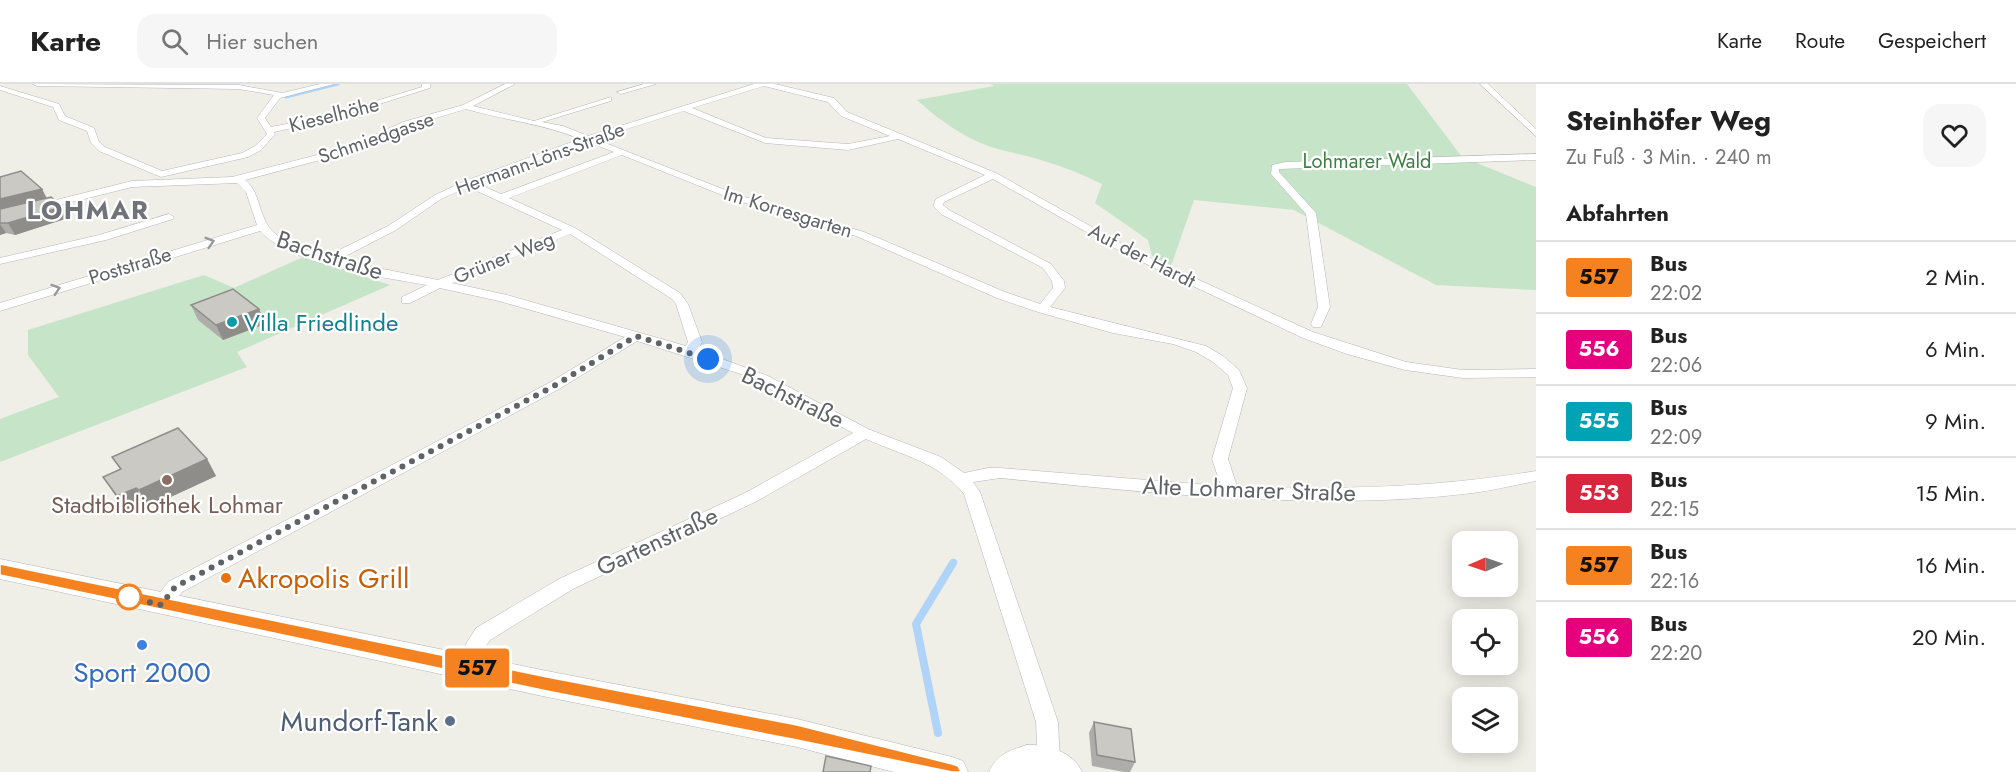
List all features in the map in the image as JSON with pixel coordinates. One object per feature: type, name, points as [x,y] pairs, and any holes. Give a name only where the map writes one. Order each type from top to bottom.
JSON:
[{"type":"main road","points":[[0,569],[161,605],[797,733],[943,770]]},
{"type":"main road","points":[[1005,772],[1011,765],[1025,759],[1058,767]]},
{"type":"street","points":[[37,84],[239,87],[266,90],[278,93],[277,96]]},
{"type":"street","points":[[152,182],[161,174],[213,161],[242,157],[257,148],[271,134],[261,118],[277,96],[330,84]]},
{"type":"street","name":"Kieselhöhe","points":[[270,130],[304,124],[386,102],[426,88],[426,84]]},
{"type":"street","name":"Schmiedgasse","points":[[236,179],[338,153],[406,124],[466,107],[511,84]]},
{"type":"street","points":[[621,92],[652,84]]},
{"type":"street","name":"Hermann-Löns-Straße","points":[[331,259],[392,228],[438,197],[468,183],[590,138],[761,84]]},
{"type":"street","name":"Auf der Hardt","points":[[766,84],[831,100],[844,114],[895,137],[993,175],[1129,252],[1319,339],[1405,366],[1463,374],[1536,373]]},
{"type":"street","points":[[1484,84],[1536,134]]},
{"type":"street","points":[[0,88],[56,106],[62,118],[91,130],[95,143],[102,149],[161,174]]},
{"type":"street","points":[[532,123],[608,99]]},
{"type":"street","name":"Im Korresgarten","points":[[466,107],[532,123],[551,125],[590,138],[620,153],[735,197],[860,234],[1001,295],[1042,309],[1118,330],[1176,341],[1201,350],[1218,359],[1234,373],[1240,388],[1220,459],[1231,492]]},
{"type":"street","points":[[684,108],[765,140],[848,147],[895,137]]},
{"type":"street","points":[[502,197],[620,153]]},
{"type":"street","points":[[1317,324],[1324,307],[1311,213],[1274,172],[1275,167],[1536,157]]},
{"type":"street","points":[[230,160],[249,176]]},
{"type":"street","points":[[993,175],[958,190],[939,201],[938,206],[945,213],[1047,267],[1058,281],[1059,288],[1042,309]]},
{"type":"street","points":[[0,217],[117,187],[152,182],[236,179]]},
{"type":"street","name":"Bachstraße","points":[[236,179],[242,181],[253,198],[261,227],[270,237],[283,244],[331,259],[436,285],[501,298],[690,353],[763,379],[865,433],[946,465],[963,479],[972,492],[1008,608],[1029,661],[1058,767]]},
{"type":"street","points":[[468,183],[571,230],[676,296],[682,304],[695,342],[690,353]]},
{"type":"street","points":[[0,261],[102,238],[169,217]]},
{"type":"street","name":"Poststraße","points":[[0,307],[261,227]]},
{"type":"street","name":"Grüner Weg","points":[[406,300],[436,285],[571,230]]},
{"type":"street","points":[[161,605],[175,587],[554,386],[636,336]]},
{"type":"street","name":"Gartenstraße","points":[[463,665],[483,634],[566,584],[751,497],[865,433]]},
{"type":"street","name":"Alte Lohmarer Straße","points":[[963,479],[988,473],[1000,473],[1231,492],[1384,493],[1465,488],[1536,476]]},
{"type":"green space","name":"Lohmarer Wald","points":[[991,84],[1407,84],[1462,157],[1536,187],[1536,290],[1436,285],[1294,210],[1194,200],[1171,266],[1152,256],[1148,240],[1095,203],[1102,184],[1057,165],[981,143],[952,127],[917,100],[994,86]]},
{"type":"green space","points":[[303,257],[390,285],[237,352],[247,367],[0,462],[0,419],[59,397],[28,355],[28,330],[204,275],[234,288]]},
{"type":"building","points":[[21,171],[42,189],[0,199],[0,177]]},
{"type":"building","points":[[51,197],[62,207],[8,223],[0,223],[0,209]]},
{"type":"building","points":[[233,289],[259,309],[216,325],[191,305]]},
{"type":"building","points":[[178,428],[207,459],[139,490],[136,488],[117,496],[103,477],[121,469],[112,457]]},
{"type":"building","points":[[1094,722],[1131,729],[1135,762],[1097,755]]},
{"type":"building","points":[[826,756],[871,766],[870,772],[823,772]]},
{"type":"waterway","points":[[286,97],[338,84]]},
{"type":"waterway","points":[[938,733],[916,624],[953,563]]},
{"type":"bus line","name":"557","points":[[0,569],[161,605],[797,733],[952,772]]},
{"type":"place","name":"Villa Friedlinde","points":[[232,322]]},
{"type":"place","name":"Stadtbibliothek Lohmar","points":[[167,480]]},
{"type":"place","name":"Akropolis Grill","points":[[226,578]]},
{"type":"place","name":"Sport 2000","points":[[142,645]]},
{"type":"place","name":"Mundorf-Tank","points":[[450,721]]},
{"type":"district","name":"LOHMAR","points":[[88,210]]},
{"type":"route","points":[[129,597],[161,605],[175,587],[554,386],[636,336],[708,359]]}]
